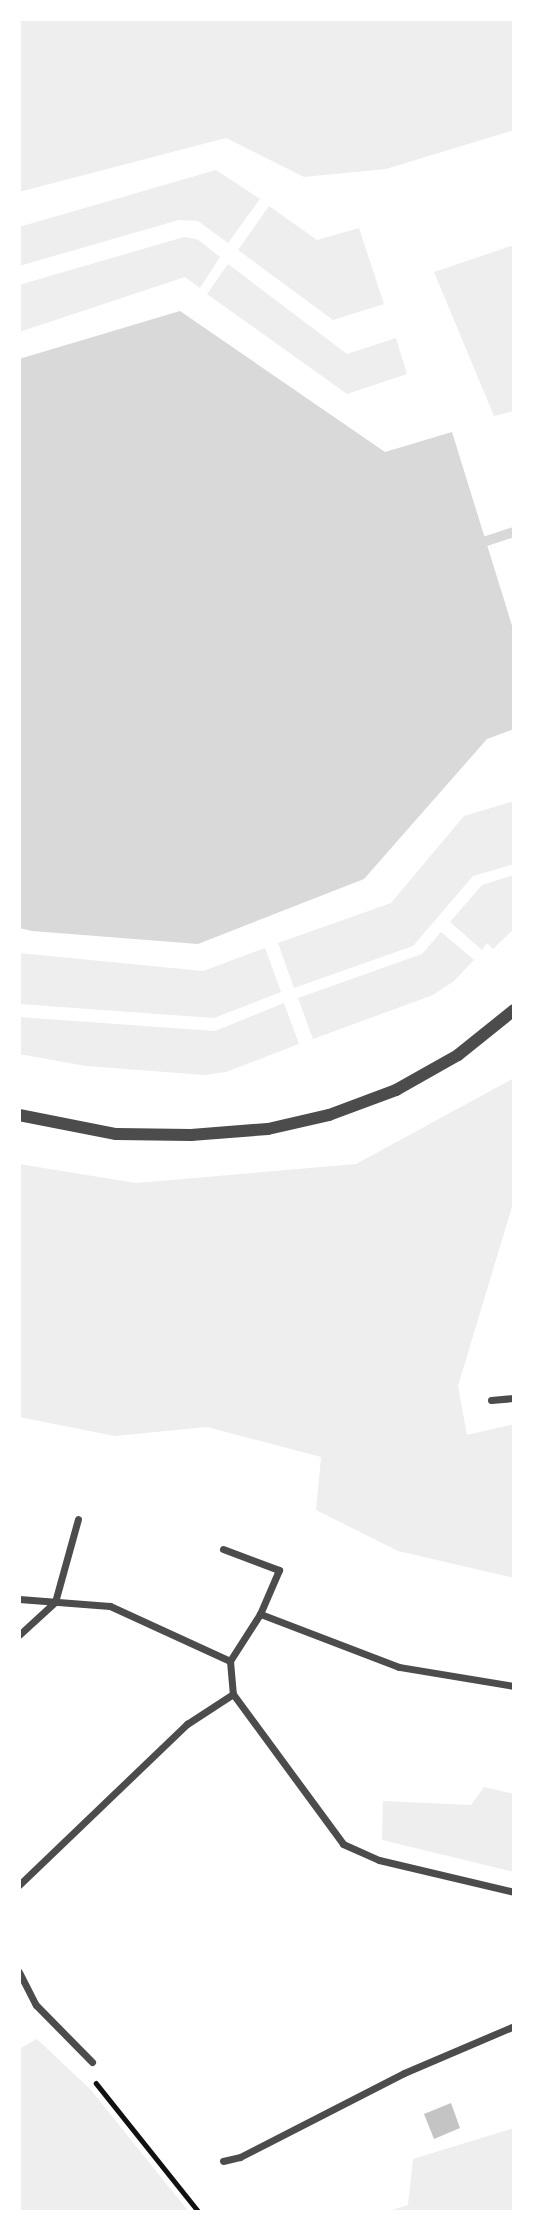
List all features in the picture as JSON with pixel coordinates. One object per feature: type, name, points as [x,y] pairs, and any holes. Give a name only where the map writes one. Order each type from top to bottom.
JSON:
[{"type":"street","points":[[19,1115],[116,1134],[191,1135],[268,1129],[329,1115],[396,1090],[458,1055],[514,1010]]},
{"type":"street","points":[[491,1400],[514,1398]]},
{"type":"street","points":[[19,1635],[55,1602],[78,1519]]},
{"type":"street","points":[[223,1549],[279,1570],[260,1614],[230,1661],[233,1694],[344,1844],[379,1860],[514,1892]]},
{"type":"street","points":[[19,1600],[110,1606],[230,1661]]},
{"type":"street","points":[[260,1614],[399,1667],[514,1686]]},
{"type":"street","points":[[19,1885],[187,1724],[233,1694]]},
{"type":"street","points":[[19,1972],[36,2005],[92,2062]]},
{"type":"street","points":[[223,2161],[240,2157],[404,2073],[514,2026]]},
{"type":"path","points":[[95,2081],[199,2212]]},
{"type":"shaded area","points":[[19,19],[514,19],[514,130],[386,169],[304,177],[226,138],[19,192]]},
{"type":"shaded area","points":[[216,170],[260,199],[228,243],[198,221],[179,220],[19,266],[19,227]]},
{"type":"shaded area","points":[[269,206],[317,240],[359,228],[384,304],[333,320],[238,250]]},
{"type":"shaded area","points":[[184,237],[197,239],[220,257],[200,288],[185,277],[19,332],[19,285]]},
{"type":"shaded area","points":[[514,245],[514,411],[494,416],[434,272]]},
{"type":"shaded area","points":[[228,264],[347,354],[396,338],[407,374],[347,394],[207,294]]},
{"type":"shaded area","points":[[180,311],[385,452],[452,432],[514,632],[514,729],[487,739],[364,879],[198,944],[19,928],[19,359]]},
{"type":"shaded area","points":[[514,801],[514,864],[473,876],[413,946],[294,988],[278,943],[391,903],[464,816]]},
{"type":"shaded area","points":[[514,875],[514,929],[493,949],[487,943],[482,950],[450,922],[482,885]]},
{"type":"shaded area","points":[[441,932],[474,960],[454,981],[433,995],[313,1039],[298,998],[422,954]]},
{"type":"shaded area","points":[[265,948],[281,992],[214,1018],[19,1004],[19,953],[203,971]]},
{"type":"shaded area","points":[[284,1003],[299,1044],[226,1072],[205,1075],[86,1066],[19,1054],[19,1017],[215,1031]]},
{"type":"shaded area","points":[[514,1078],[514,1200],[458,1386],[467,1435],[514,1424],[514,1578],[398,1551],[316,1510],[321,1457],[207,1427],[115,1436],[19,1417],[19,1164],[136,1183],[356,1164]]},
{"type":"shaded area","points":[[484,1787],[514,1794],[514,1872],[382,1840],[383,1801],[471,1805]]},
{"type":"shaded area","points":[[37,2039],[91,2090],[189,2212],[19,2212],[19,2049]]},
{"type":"shaded area","points":[[514,2128],[514,2212],[386,2212],[408,2205],[413,2159]]},
{"type":"building","points":[[451,2103],[460,2128],[434,2139],[424,2114]]},
{"type":"waterway","points":[[474,545],[514,532]]}]
